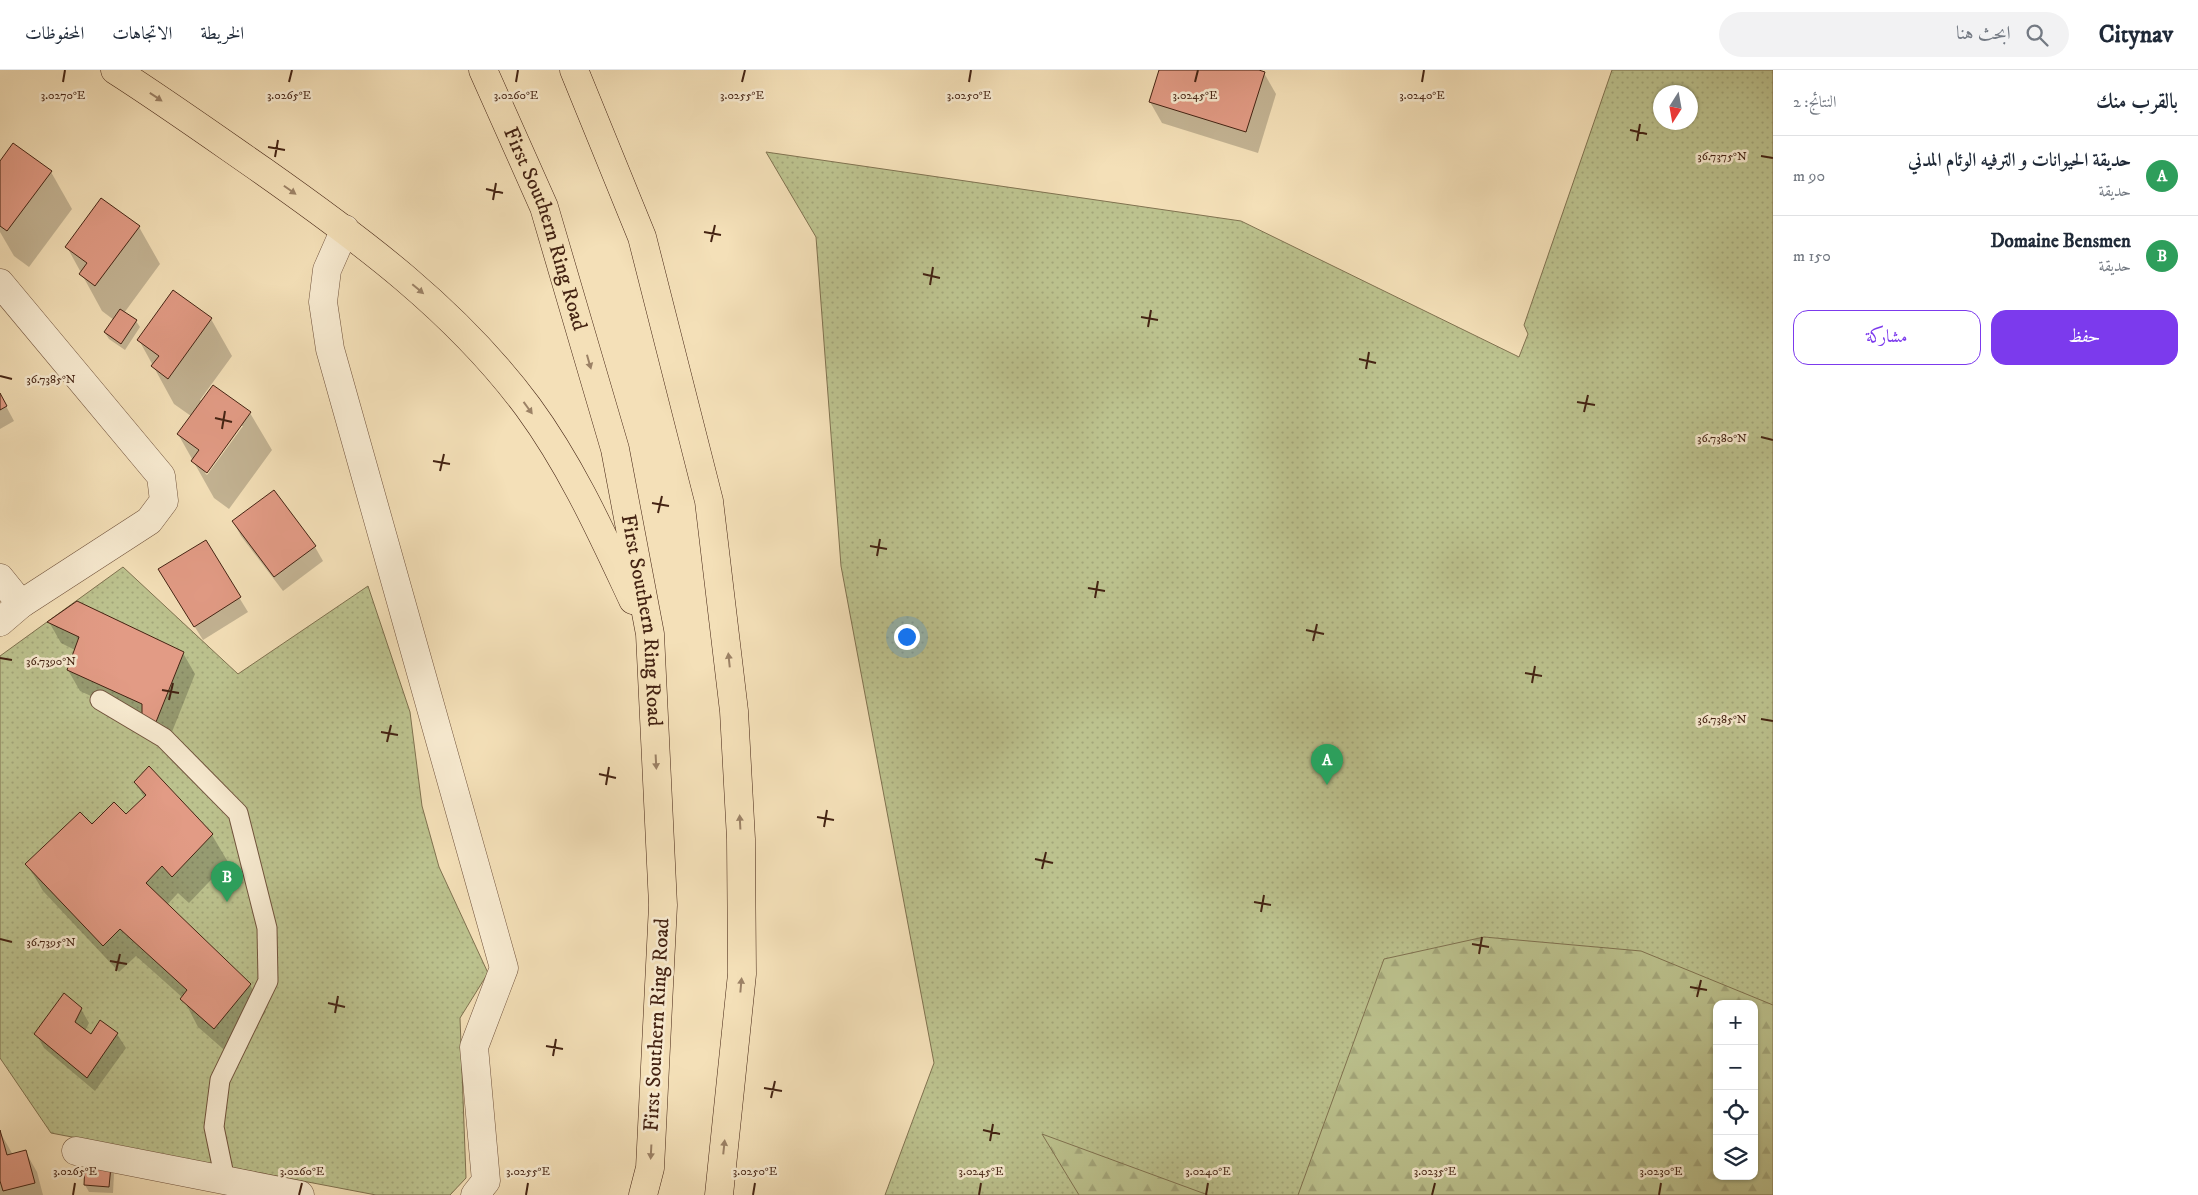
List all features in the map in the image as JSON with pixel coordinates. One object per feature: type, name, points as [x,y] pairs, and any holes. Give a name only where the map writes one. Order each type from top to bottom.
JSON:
[{"type":"highway","points":[[116,70],[346,229],[430,298],[479,348],[528,408],[579,487],[650,634]]},
{"type":"highway","name":"First Southern Ring Road","points":[[483,70],[544,207],[615,449],[650,634],[663,904],[650,1168],[643,1195]]},
{"type":"highway","points":[[574,70],[642,237],[709,501],[734,711],[741,839],[742,974],[719,1195]]},
{"type":"street","points":[[346,229],[327,270],[323,302],[330,349],[504,968],[474,1047],[486,1181],[475,1195]]},
{"type":"street","points":[[0,283],[161,476],[164,501],[149,521],[22,604],[0,622]]},
{"type":"street","points":[[0,578],[22,604]]},
{"type":"street","points":[[76,1151],[300,1195]]},
{"type":"lane","points":[[100,700],[164,738],[238,813],[267,928],[268,981],[220,1080],[214,1127],[225,1180]]},
{"type":"green space","points":[[1612,70],[1773,70],[1773,1195],[885,1195],[934,1063],[841,566],[816,237],[766,152],[1241,221],[1519,357],[1528,334],[1524,325]]},
{"type":"green space","points":[[123,567],[238,674],[368,586],[410,712],[422,806],[439,867],[488,973],[460,1018],[466,1178],[450,1195],[376,1195],[51,1133],[0,1058],[0,656]]},
{"type":"green space","points":[[1484,937],[1641,951],[1773,1005],[1773,1195],[1298,1195],[1384,959]]},
{"type":"green space","points":[[1042,1134],[1208,1195],[1079,1195]]},
{"type":"building","points":[[1159,70],[1259,70],[1265,72],[1246,132],[1149,102]]},
{"type":"building","points":[[13,143],[52,171],[7,231],[0,226],[0,161]]},
{"type":"building","points":[[101,198],[140,226],[95,286],[79,274],[87,263],[65,247]]},
{"type":"building","points":[[173,290],[212,318],[168,379],[151,366],[159,356],[137,340]]},
{"type":"building","points":[[120,309],[137,320],[121,344],[104,332]]},
{"type":"building","points":[[213,385],[251,412],[207,473],[191,461],[199,450],[177,434]]},
{"type":"building","points":[[0,393],[7,406],[0,410]]},
{"type":"building","points":[[274,490],[316,546],[274,577],[232,521]]},
{"type":"building","points":[[206,540],[241,597],[194,627],[158,569]]},
{"type":"building","points":[[77,601],[184,652],[156,722],[142,716],[142,704],[67,670],[79,637],[47,622]]},
{"type":"building","points":[[149,766],[213,834],[172,877],[162,866],[146,883],[251,984],[214,1029],[180,999],[187,990],[120,929],[103,946],[25,864],[80,812],[92,824],[114,802],[126,814],[146,795],[134,782]]},
{"type":"building","points":[[64,993],[82,1008],[75,1022],[91,1034],[100,1020],[118,1033],[87,1078],[34,1034]]},
{"type":"building","points":[[0,1130],[7,1155],[26,1150],[35,1183],[3,1191],[0,1181]]},
{"type":"building","points":[[85,1164],[111,1166],[109,1187],[84,1185]]},
{"type":"place","name":"حديقة الحيوانات و الترفيه الوئام المدني","points":[[1327,785]]},
{"type":"place","name":"Domaine Bensmen","points":[[227,902]]}]
